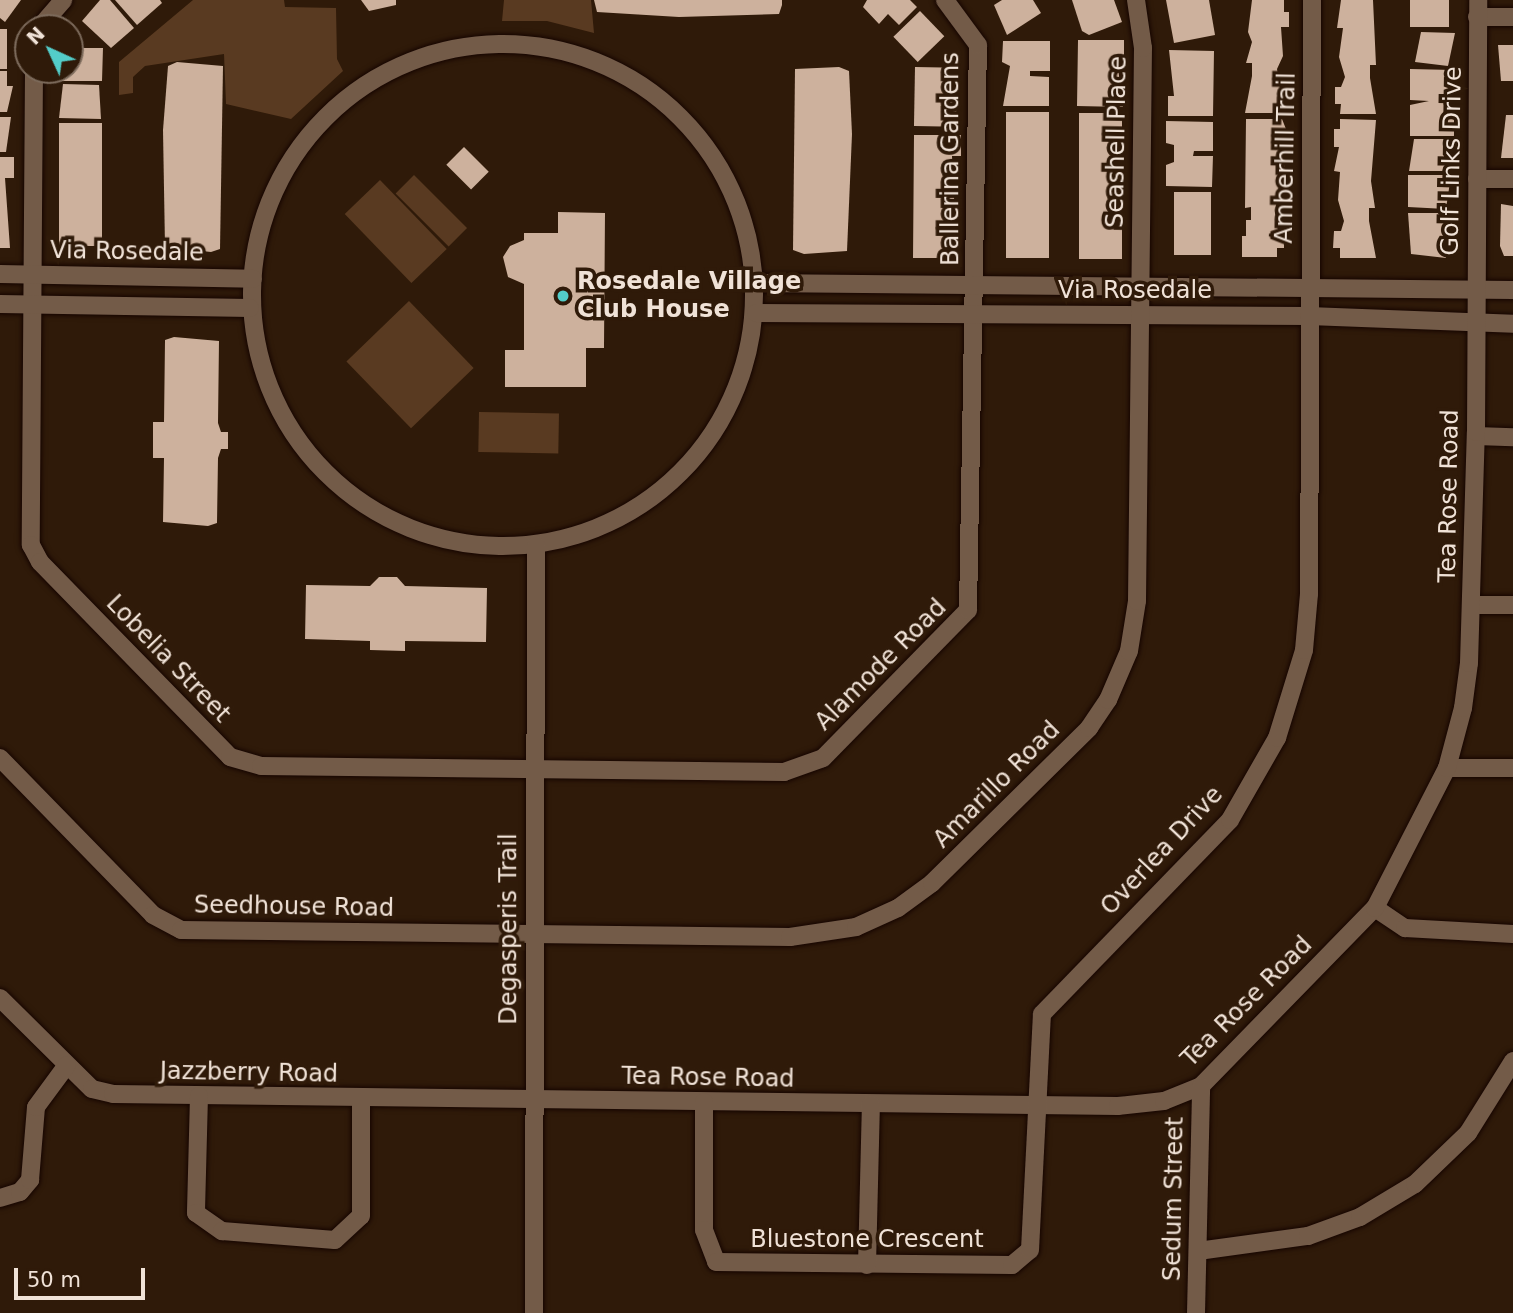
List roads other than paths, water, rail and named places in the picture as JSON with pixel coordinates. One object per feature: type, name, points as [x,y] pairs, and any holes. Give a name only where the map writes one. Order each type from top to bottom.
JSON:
[{"type":"street","points":[[50,14],[63,0]]},
{"type":"street","name":"Ballerina Gardens","points":[[946,0],[978,45],[975,312]]},
{"type":"street","name":"Seashell Place","points":[[1136,0],[1143,48],[1139,315]]},
{"type":"street","name":"Amberhill Trail","points":[[1309,316],[1312,0]]},
{"type":"street","points":[[1478,8],[1513,17]]},
{"type":"street","name":"Golf Links Drive","points":[[1474,323],[1478,8]]},
{"type":"street","points":[[489,45],[576,55],[618,72],[665,103],[718,167],[741,218],[757,284],[756,313],[733,395],[686,466],[611,521],[536,545],[442,539],[382,516],[343,490],[316,464],[279,411],[260,363],[250,308],[266,212],[292,159],[324,119],[363,87],[400,67],[450,50],[489,45]]},
{"type":"street","name":"Lobelia Street","points":[[34,84],[29,535],[34,554],[230,757],[261,766],[534,769]]},
{"type":"street","points":[[1476,179],[1513,180]]},
{"type":"street","name":"Via Rosedale","points":[[0,274],[253,279]]},
{"type":"street","name":"Via Rosedale","points":[[757,284],[976,288],[1140,286],[1308,290],[1513,290]]},
{"type":"street","points":[[0,304],[250,308]]},
{"type":"street","name":"Via Rosedale","points":[[756,313],[975,312],[1309,316],[1513,324]]},
{"type":"street","name":"Alamode Road","points":[[534,769],[805,769],[823,758],[955,630],[971,597],[975,312]]},
{"type":"street","name":"Amarillo Road","points":[[532,933],[790,937],[856,927],[898,908],[932,883],[1080,737],[1114,689],[1135,622],[1139,315]]},
{"type":"street","name":"Overlea Drive","points":[[1034,1106],[1042,1014],[1230,820],[1277,738],[1304,650],[1310,594],[1309,316]]},
{"type":"street","name":"Tea Rose Road","points":[[534,1101],[1034,1106],[1164,1101],[1201,1086],[1375,908],[1447,768],[1462,708],[1472,605],[1476,436],[1474,323]]},
{"type":"street","points":[[1476,436],[1513,437]]},
{"type":"street","name":"Degasperis Trail","points":[[534,1313],[532,933],[536,545]]},
{"type":"street","points":[[1472,605],[1513,605]]},
{"type":"street","name":"Seedhouse Road","points":[[0,758],[170,926],[195,931],[532,933]]},
{"type":"street","points":[[1447,768],[1513,768]]},
{"type":"street","points":[[1375,908],[1405,928],[1513,934]]},
{"type":"street","name":"Jazzberry Road","points":[[0,998],[92,1089],[199,1097],[534,1101]]},
{"type":"street","points":[[1198,1251],[1308,1236],[1360,1217],[1404,1191],[1468,1133],[1513,1061]]},
{"type":"street","points":[[0,1198],[20,1192],[30,1180],[36,1107],[67,1065]]},
{"type":"street","name":"Sedum Street","points":[[1196,1313],[1201,1086]]},
{"type":"street","points":[[199,1097],[196,1213],[222,1231],[335,1240],[362,1216],[361,1100]]},
{"type":"street","name":"Bluestone Crescent","points":[[704,1102],[704,1230],[716,1262],[867,1265],[1023,1261],[1032,1231],[1034,1106]]},
{"type":"street","points":[[867,1265],[871,1104]]},
{"type":"place","name":"Rosedale Village Club House","points":[[563,296]]}]
